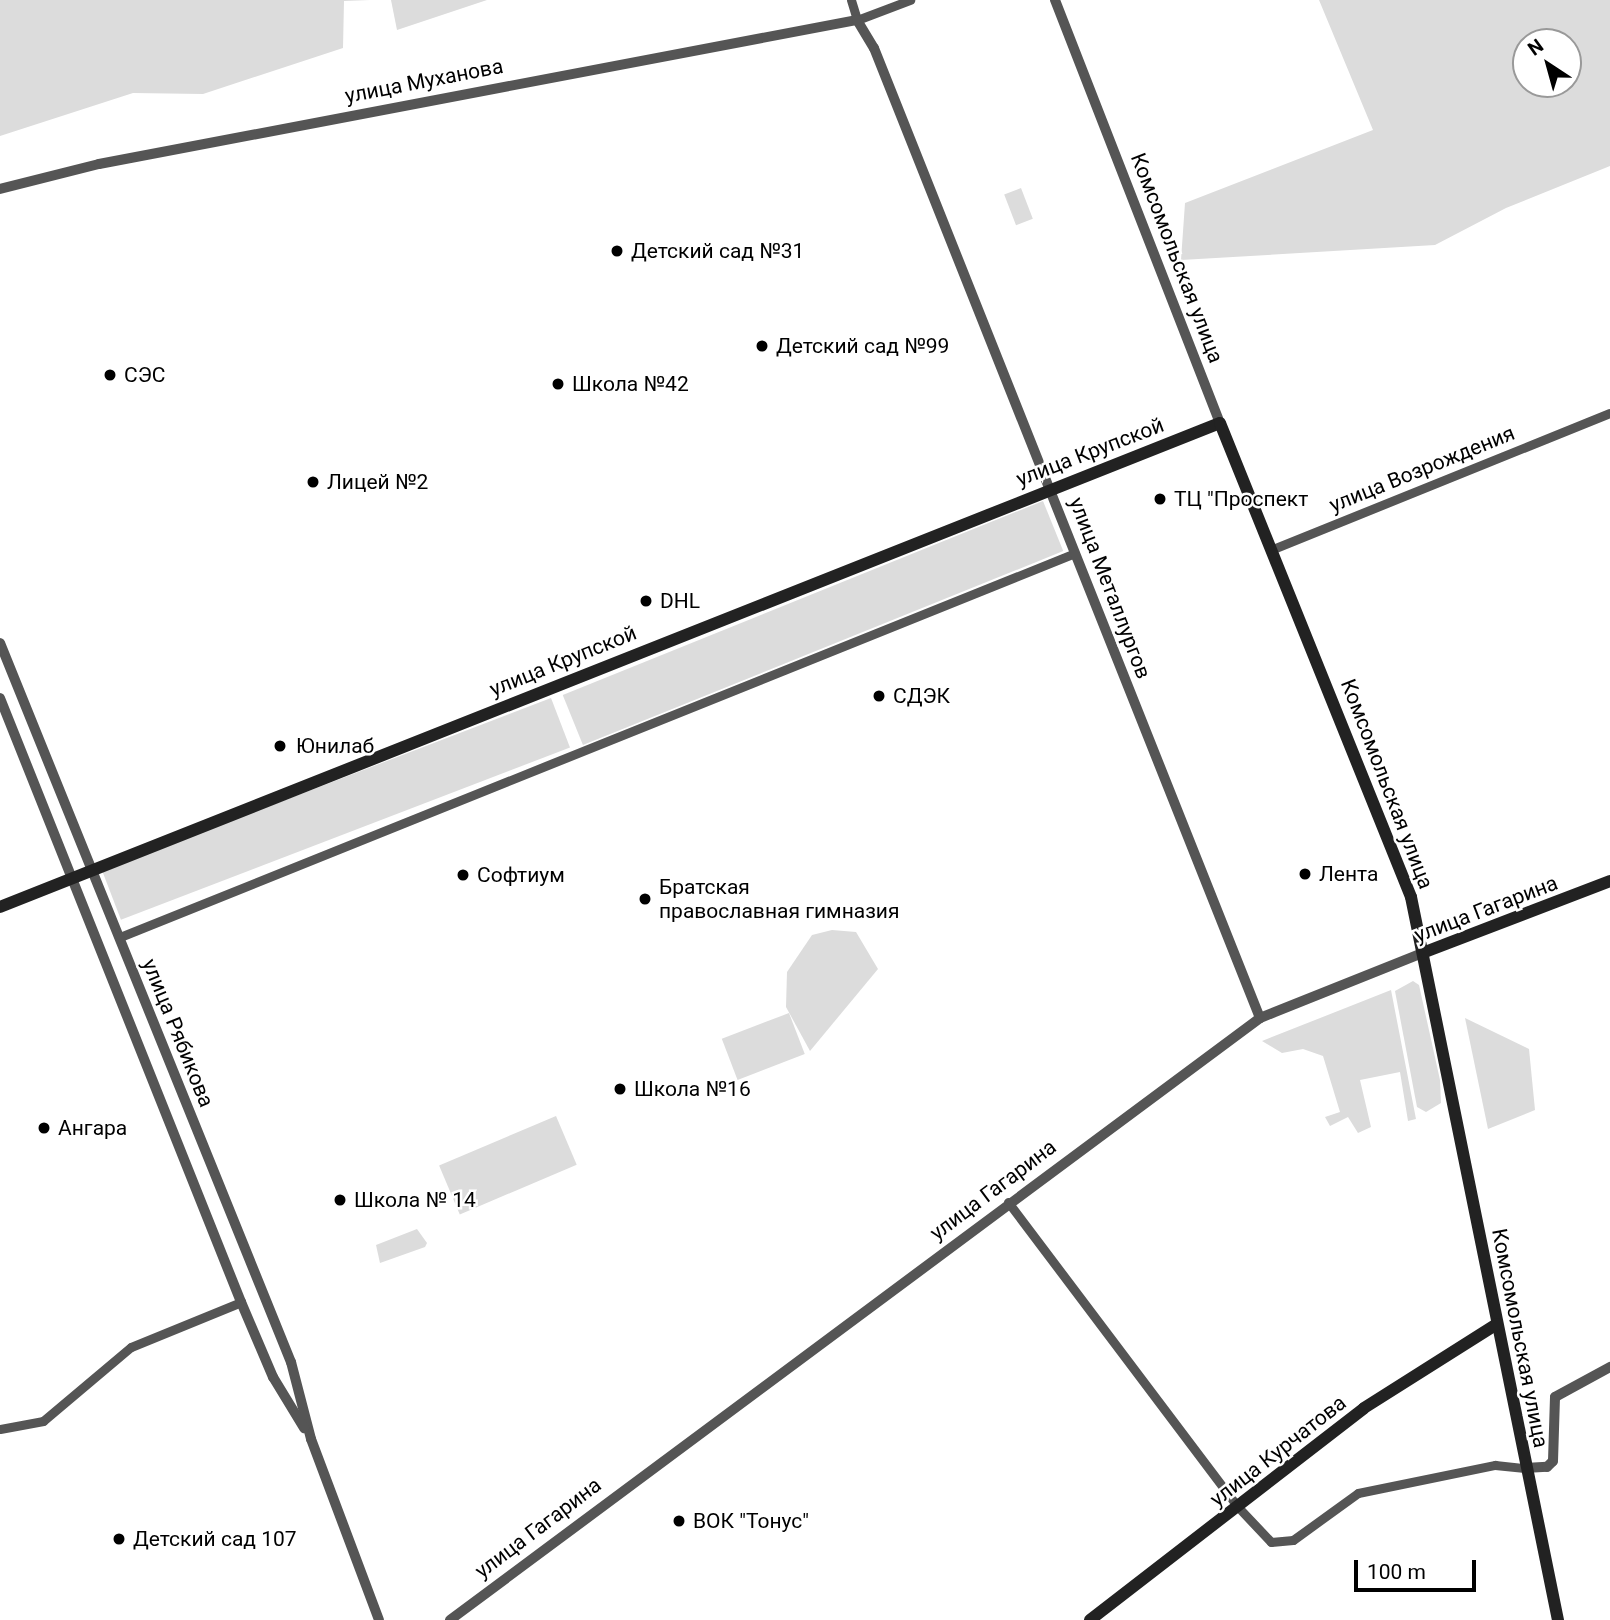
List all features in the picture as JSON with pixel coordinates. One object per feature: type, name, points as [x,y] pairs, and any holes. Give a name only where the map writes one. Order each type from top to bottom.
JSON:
[{"type":"main road","name":"улица Крупской","points":[[0,907],[1220,423]]},
{"type":"main road","name":"Комсомольская улица","points":[[1220,423],[1273,548],[1411,897],[1425,952],[1525,1468],[1558,1620]]},
{"type":"main road","name":"улица Гагарина","points":[[1425,952],[1610,881]]},
{"type":"main road","name":"улица Курчатова","points":[[1090,1620],[1364,1408],[1497,1324]]},
{"type":"street","points":[[851,0],[858,20],[910,0]]},
{"type":"street","name":"Комсомольская улица","points":[[1055,0],[1220,423]]},
{"type":"street","name":"улица Муханова","points":[[0,189],[99,163],[858,20]]},
{"type":"street","name":"улица Металлургов","points":[[858,20],[874,48],[1260,1017]]},
{"type":"street","name":"улица Возрождения","points":[[1273,548],[1610,413]]},
{"type":"street","points":[[120,937],[1075,553]]},
{"type":"street","name":"улица Рябикова","points":[[0,643],[290,1362],[311,1439],[379,1620]]},
{"type":"street","name":"улица Рябикова","points":[[0,698],[241,1302],[269,1366],[311,1439]]},
{"type":"street","name":"улица Гагарина","points":[[450,1620],[1260,1017],[1425,952]]},
{"type":"street","points":[[201,1202],[206,1194],[222,1193]]},
{"type":"street","points":[[1008,1202],[1238,1507],[1260,1533],[1280,1544],[1358,1493],[1495,1465],[1547,1467],[1553,1461],[1555,1396],[1610,1367]]},
{"type":"street","points":[[0,1429],[43,1420],[131,1347],[241,1302]]},
{"type":"street","points":[[269,1366],[280,1369],[290,1362]]},
{"type":"shaded area","points":[[0,0],[370,0],[344,1],[343,48],[203,94],[133,93],[0,136]]},
{"type":"shaded area","points":[[391,0],[487,0],[397,30]]},
{"type":"shaded area","points":[[1319,0],[1610,0],[1610,166],[1506,208],[1435,245],[1181,260],[1185,203],[1373,130]]},
{"type":"shaded area","points":[[1021,188],[1033,219],[1016,225],[1004,194]]},
{"type":"shaded area","points":[[1043,501],[1063,551],[583,745],[563,695]]},
{"type":"shaded area","points":[[551,698],[570,747],[121,920],[102,870]]},
{"type":"shaded area","points":[[832,930],[856,932],[878,969],[810,1051],[786,1007],[787,972],[812,935]]},
{"type":"shaded area","points":[[1413,981],[1419,985],[1440,1080],[1441,1103],[1426,1112],[1417,1107],[1395,991]]},
{"type":"shaded area","points":[[1391,990],[1416,1119],[1408,1121],[1400,1072],[1360,1080],[1371,1127],[1358,1133],[1348,1117],[1330,1126],[1325,1117],[1340,1112],[1323,1056],[1303,1049],[1282,1053],[1262,1041]]},
{"type":"shaded area","points":[[789,1013],[805,1054],[738,1080],[722,1039]]},
{"type":"shaded area","points":[[1465,1018],[1529,1049],[1535,1110],[1488,1129]]},
{"type":"shaded area","points":[[556,1116],[577,1165],[460,1214],[439,1166]]},
{"type":"shaded area","points":[[417,1229],[427,1243],[425,1247],[380,1263],[376,1245]]},
{"type":"place","name":"Детский сад №31","points":[[617,251]]},
{"type":"place","name":"Детский сад №99","points":[[762,346]]},
{"type":"place","name":"СЭС","points":[[110,375]]},
{"type":"place","name":"Школа №42","points":[[558,384]]},
{"type":"place","name":"Лицей №2","points":[[313,482]]},
{"type":"place","name":"ТЦ \"Проспект","points":[[1160,499]]},
{"type":"place","name":"DHL","points":[[646,601]]},
{"type":"place","name":"СДЭК","points":[[879,696]]},
{"type":"place","name":"Юнилаб","points":[[280,746]]},
{"type":"place","name":"Лента","points":[[1305,874]]},
{"type":"place","name":"Софтиум","points":[[463,875]]},
{"type":"place","name":"Братская православная гимназия","points":[[645,899]]},
{"type":"place","name":"Школа №16","points":[[620,1089]]},
{"type":"place","name":"Ангара","points":[[44,1128]]},
{"type":"place","name":"Школа № 14","points":[[340,1200]]},
{"type":"place","name":"ВОК \"Тонус\"","points":[[679,1521]]},
{"type":"place","name":"Детский сад 107","points":[[119,1539]]}]
